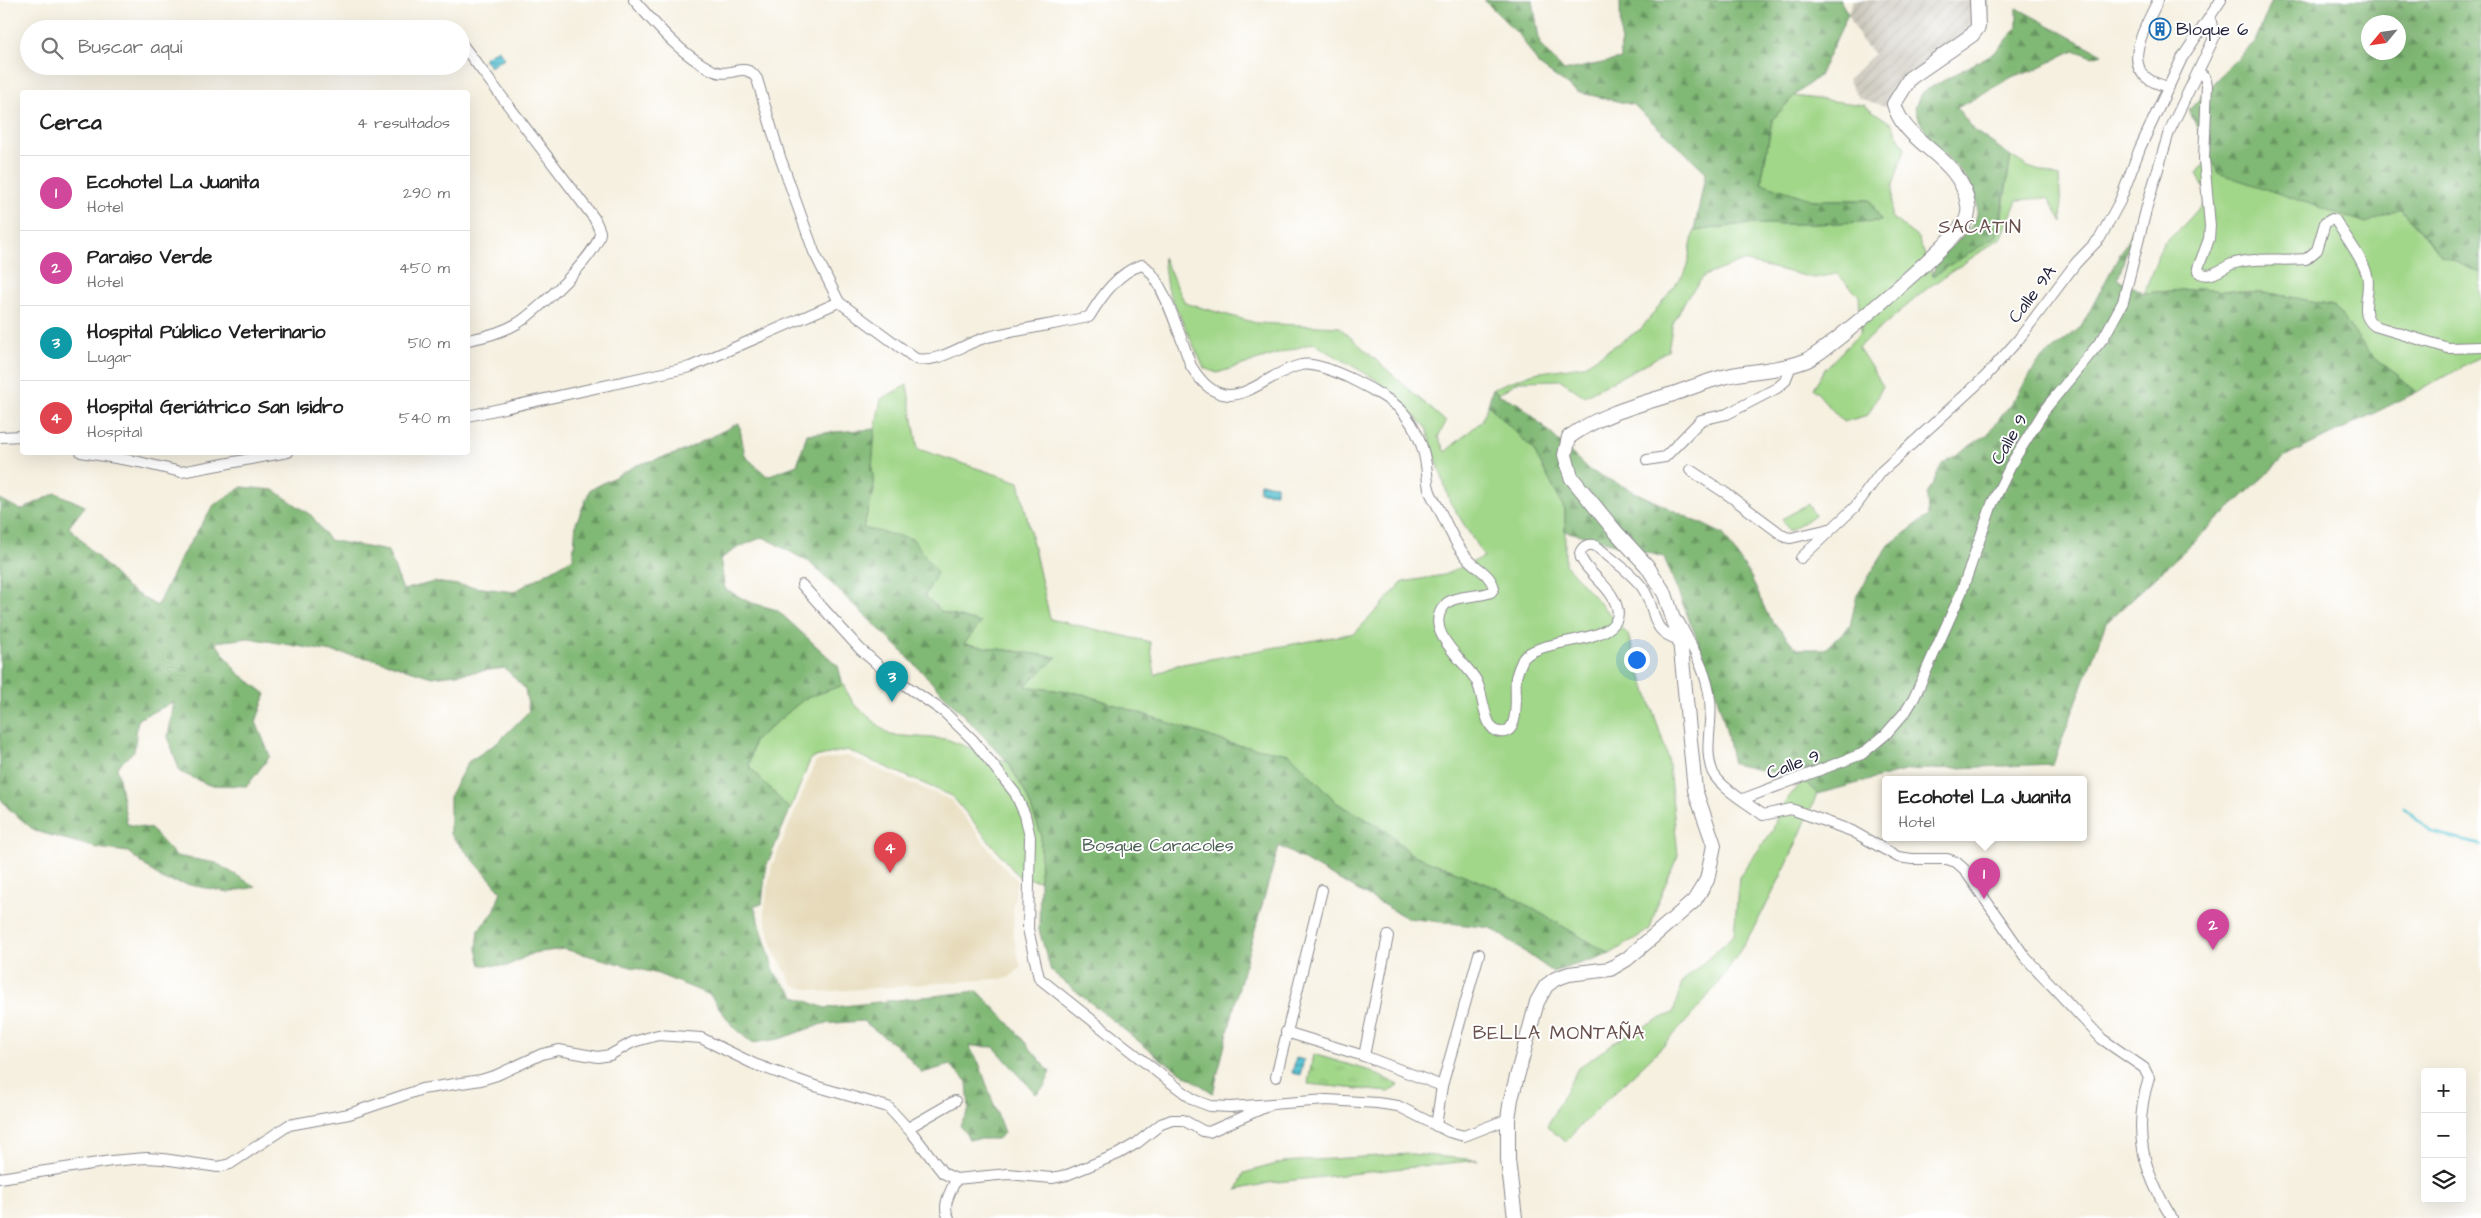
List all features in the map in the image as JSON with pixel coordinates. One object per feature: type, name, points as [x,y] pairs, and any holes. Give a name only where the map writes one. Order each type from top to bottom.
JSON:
[{"type":"main road","points":[[1515,1218],[1508,1160],[1508,1119],[1511,1099],[1537,1002],[1546,986],[1555,979],[1569,974],[1610,969],[1627,960],[1694,901],[1708,880],[1714,845],[1695,790],[1680,640],[1665,594],[1647,566],[1615,531],[1571,476],[1565,454],[1569,437],[1588,424],[1613,413],[1704,382],[1728,376],[1791,366],[1821,352],[1888,296],[1956,233],[1966,220],[1969,207],[1962,184],[1937,153],[1901,123],[1894,104],[1910,78],[1972,35],[1978,27],[1977,0]]},
{"type":"street","points":[[634,0],[675,46],[712,71],[726,73],[746,69],[752,72],[814,252],[839,302],[901,350],[916,359],[928,361],[987,337],[1089,317],[1106,293],[1127,271],[1142,265],[1148,267],[1158,280],[1191,366],[1198,378],[1220,393],[1234,395],[1246,392],[1289,369],[1308,364],[1319,366],[1372,389],[1400,410],[1412,424],[1422,447],[1427,474],[1427,487],[1459,547],[1469,560],[1492,580],[1494,588],[1490,592],[1454,600],[1444,605],[1439,616],[1439,628],[1453,653],[1476,679],[1483,697],[1486,719],[1496,731],[1502,733],[1508,730],[1515,721],[1516,678],[1519,666],[1526,656],[1544,646],[1598,635],[1609,628],[1617,619],[1617,607],[1612,595],[1581,558],[1580,553],[1586,546],[1591,544],[1596,546],[1634,578],[1650,601],[1660,631],[1666,636],[1680,640]]},
{"type":"street","points":[[2158,0],[2138,48],[2136,62],[2144,77],[2169,87]]},
{"type":"street","name":"Calle 9A","points":[[1801,558],[1855,507],[1881,472],[1985,377],[2018,340],[2076,263],[2100,238],[2120,201],[2140,148],[2182,58],[2221,0]]},
{"type":"street","name":"Calle 9","points":[[1743,799],[1862,754],[1885,735],[1906,711],[1961,593],[1992,504],[2013,461],[2046,408],[2104,337],[2123,302],[2147,206],[2169,132],[2214,38],[2210,16]]},
{"type":"street","points":[[470,55],[594,218],[600,232],[595,248],[550,298],[518,323],[486,336],[470,340]]},
{"type":"street","points":[[2198,72],[2205,77],[2207,85],[2205,167],[2210,226],[2209,239],[2198,268],[2200,273],[2205,275],[2211,274],[2232,264],[2246,261],[2306,259],[2317,250],[2325,223],[2332,218],[2336,221],[2367,275],[2365,315],[2369,322],[2375,326],[2448,348],[2481,347]]},
{"type":"street","points":[[470,414],[690,367],[839,302]]},
{"type":"street","points":[[1647,460],[1665,457],[1702,420],[1727,414],[1777,388],[1785,382],[1791,366]]},
{"type":"street","points":[[0,437],[20,436]]},
{"type":"street","points":[[98,455],[181,472],[272,455]]},
{"type":"street","points":[[1690,470],[1728,494],[1784,537],[1808,535],[1832,528]]},
{"type":"street","points":[[802,585],[860,649],[886,672],[944,712],[956,723],[973,740],[1015,793],[1025,815],[1030,837],[1028,929],[1039,978],[1194,1100],[1210,1106],[1230,1107],[1326,1100],[1377,1103],[1398,1106],[1436,1126],[1464,1136],[1471,1135],[1508,1119]]},
{"type":"street","points":[[1665,594],[1705,671],[1711,701],[1710,758],[1713,772],[1720,783],[1763,815],[1791,809],[1852,831],[1898,857],[1946,859],[1956,862],[1964,869],[2025,957],[2102,1039],[2144,1068],[2148,1078],[2141,1100],[2140,1140],[2148,1172],[2158,1195],[2172,1218]]},
{"type":"street","points":[[1276,1077],[1322,890]]},
{"type":"street","points":[[1364,1056],[1388,936]]},
{"type":"street","points":[[1436,1126],[1442,1086],[1479,954]]},
{"type":"street","points":[[1286,1032],[1364,1056],[1442,1086]]},
{"type":"street","points":[[0,1178],[111,1161],[146,1158],[218,1167],[242,1158],[274,1133],[296,1122],[349,1114],[422,1089],[481,1080],[542,1054],[559,1050],[598,1057],[610,1055],[633,1042],[658,1035],[702,1038],[754,1064],[888,1107],[908,1128],[943,1174],[956,1180],[1008,1174],[1052,1178],[1118,1154],[1137,1143],[1162,1124],[1172,1120],[1183,1120],[1203,1131],[1209,1132],[1270,1105]]},
{"type":"street","points":[[908,1128],[955,1101]]},
{"type":"street","points":[[949,1218],[944,1210],[956,1180]]},
{"type":"shaded area","points":[[1853,0],[1988,0],[1988,17],[1980,30],[1938,52],[1894,106],[1881,105],[1859,98],[1848,80],[1874,54],[1862,41],[1848,14]]},
{"type":"shaded area","points":[[847,756],[951,800],[1003,867],[1017,880],[1013,906],[1014,938],[1021,968],[1008,978],[823,992],[794,986],[774,952],[764,912],[772,866],[816,761]]},
{"type":"green space","points":[[1484,0],[1533,0],[1540,45],[1564,71],[1621,59],[1620,0],[1840,0],[1848,14],[1819,76],[1794,96],[1772,120],[1761,183],[1813,200],[1870,200],[1881,221],[1815,224],[1744,224],[1694,231],[1706,172],[1634,105],[1577,92],[1539,65],[1521,37]]},
{"type":"green space","points":[[2272,0],[2481,0],[2481,273],[2442,256],[2401,209],[2366,223],[2218,173],[2189,110],[2228,67],[2255,42]]},
{"type":"green space","points":[[2017,8],[2102,54],[2093,57],[2074,50],[2032,71],[2014,76],[1957,108],[1975,131],[2011,156],[1997,236],[1933,276],[1939,258],[1975,222],[1977,203],[1970,184],[1928,136],[1920,122],[1915,107],[1921,93],[1992,54],[2004,43],[2017,28]]},
{"type":"green space","points":[[1794,96],[1864,105],[1892,124],[1905,149],[1893,185],[1891,217],[1918,238],[1933,275],[2001,222],[2011,156],[2028,167],[2059,177],[2062,222],[2048,198],[2017,200],[2002,237],[1929,287],[1858,347],[1883,386],[1868,415],[1843,422],[1813,388],[1825,369],[1861,332],[1859,296],[1837,274],[1814,278],[1743,261],[1704,276],[1686,299],[1673,323],[1668,350],[1651,361],[1584,396],[1561,380],[1519,381],[1498,394],[1493,388],[1534,373],[1583,366],[1641,329],[1686,271],[1694,231],[1744,224],[1815,224],[1881,221],[1870,200],[1813,200],[1761,183],[1772,120]]},
{"type":"green space","points":[[2211,156],[2218,173],[2401,209],[2442,256],[2481,273],[2481,356],[2417,392],[2370,353],[2333,305],[2275,294],[2197,289],[2144,293],[2163,243],[2177,232],[2204,203],[2206,193],[2197,173]]},
{"type":"green space","points":[[2134,228],[2118,279],[2144,293],[2197,289],[2275,294],[2333,305],[2370,353],[2417,392],[2285,457],[2106,623],[2053,764],[1908,770],[1817,794],[1803,779],[1733,764],[1725,725],[1709,669],[1664,557],[1565,531],[1565,510],[1533,449],[1488,405],[1493,388],[1498,394],[1521,405],[1589,470],[1723,534],[1751,577],[1768,616],[1797,649],[1825,649],[1850,626],[1857,595],[1889,545],[1928,516],[1927,495],[1942,464],[1988,434],[2016,397],[2039,361],[2081,327]]},
{"type":"green space","points":[[1163,257],[1185,303],[1256,323],[1339,327],[1446,422],[1438,437],[1445,452],[1482,421],[1488,405],[1533,449],[1565,510],[1565,564],[1628,635],[1668,757],[1678,855],[1659,899],[1650,929],[1610,954],[1499,889],[1411,854],[1387,831],[1337,803],[1290,755],[1232,744],[1083,694],[1024,686],[1056,657],[963,644],[980,623],[942,612],[924,596],[863,528],[874,491],[872,467],[875,429],[881,399],[907,385],[918,449],[1019,482],[1050,619],[1150,642],[1155,675],[1177,665],[1355,633],[1403,582],[1444,575],[1484,557],[1450,502],[1426,427],[1375,379],[1313,343],[1217,373],[1204,368],[1167,288]]},
{"type":"green space","name":"Bosque Caracoles","points":[[739,423],[745,456],[767,476],[797,465],[807,434],[875,429],[872,467],[874,491],[863,528],[913,539],[937,573],[925,596],[942,612],[981,623],[964,644],[1057,657],[1025,686],[1083,694],[1232,744],[1290,754],[1337,803],[1387,831],[1411,854],[1499,889],[1610,954],[1553,972],[1491,928],[1407,918],[1279,846],[1243,971],[1213,1093],[1162,1060],[1051,971],[1039,930],[1041,834],[1026,794],[1008,762],[898,647],[809,562],[763,537],[739,547],[720,559],[725,589],[749,602],[777,610],[838,666],[843,685],[804,699],[754,741],[749,766],[790,810],[766,867],[762,904],[754,905],[775,974],[796,997],[825,1008],[978,991],[1007,1021],[1050,1072],[1045,1086],[1036,1094],[994,1047],[969,1046],[979,1063],[1004,1133],[997,1139],[969,1139],[960,1125],[969,1110],[967,1082],[950,1065],[922,1073],[902,1050],[863,1021],[822,1024],[779,1039],[752,1043],[734,1028],[710,995],[658,974],[564,949],[533,953],[507,966],[481,965],[477,949],[479,929],[494,912],[501,891],[450,834],[450,795],[468,762],[497,743],[529,711],[525,689],[505,668],[432,677],[374,659],[249,638],[215,642],[237,672],[266,694],[256,722],[270,756],[247,786],[209,785],[180,772],[168,737],[174,702],[138,719],[134,751],[117,767],[127,824],[151,829],[176,856],[216,863],[256,887],[228,892],[163,880],[128,852],[97,848],[35,831],[9,809],[0,798],[0,499],[21,510],[56,493],[85,506],[69,527],[127,588],[157,606],[182,555],[214,505],[242,487],[274,490],[312,516],[329,540],[388,551],[403,590],[434,582],[514,592],[573,558],[576,523],[590,490],[637,465],[681,452]]},
{"type":"green space","points":[[1808,504],[1815,515],[1789,531],[1782,519]]},
{"type":"green space","points":[[843,685],[854,704],[890,735],[946,739],[1008,762],[1026,794],[1041,834],[1040,881],[1018,876],[952,796],[847,750],[811,758],[790,810],[749,766],[754,741],[804,699]]},
{"type":"green space","points":[[1803,779],[1817,794],[1773,892],[1733,962],[1701,1005],[1683,1025],[1565,1142],[1547,1126],[1578,1068],[1624,1036],[1673,1013],[1682,982],[1734,935],[1739,877],[1773,830],[1779,810]]},
{"type":"green space","points":[[1313,1054],[1367,1070],[1399,1085],[1389,1092],[1308,1084]]},
{"type":"green space","points":[[1411,1154],[1478,1160],[1268,1183],[1237,1190],[1244,1173],[1283,1162]]},
{"type":"water","points":[[498,49],[504,58],[490,67],[484,58]]},
{"type":"water","points":[[1260,483],[1276,485],[1276,493],[1259,492]]},
{"type":"water","points":[[1296,1058],[1304,1060],[1300,1075],[1292,1073]]},
{"type":"waterway","points":[[2404,808],[2432,833],[2481,845]]},
{"type":"place","name":"Bloque 6","points":[[2160,29]]},
{"type":"place","name":"Hospital Público Veterinario","points":[[892,702]]},
{"type":"place","name":"Hospital Geriátrico San Isidro","points":[[890,873]]},
{"type":"place","name":"Ecohotel La Juanita","points":[[1984,899]]},
{"type":"place","name":"Paraiso Verde","points":[[2213,950]]},
{"type":"district","name":"SACATIN","points":[[1980,226]]},
{"type":"district","name":"BELLA MONTAÑA","points":[[1559,1032]]}]
